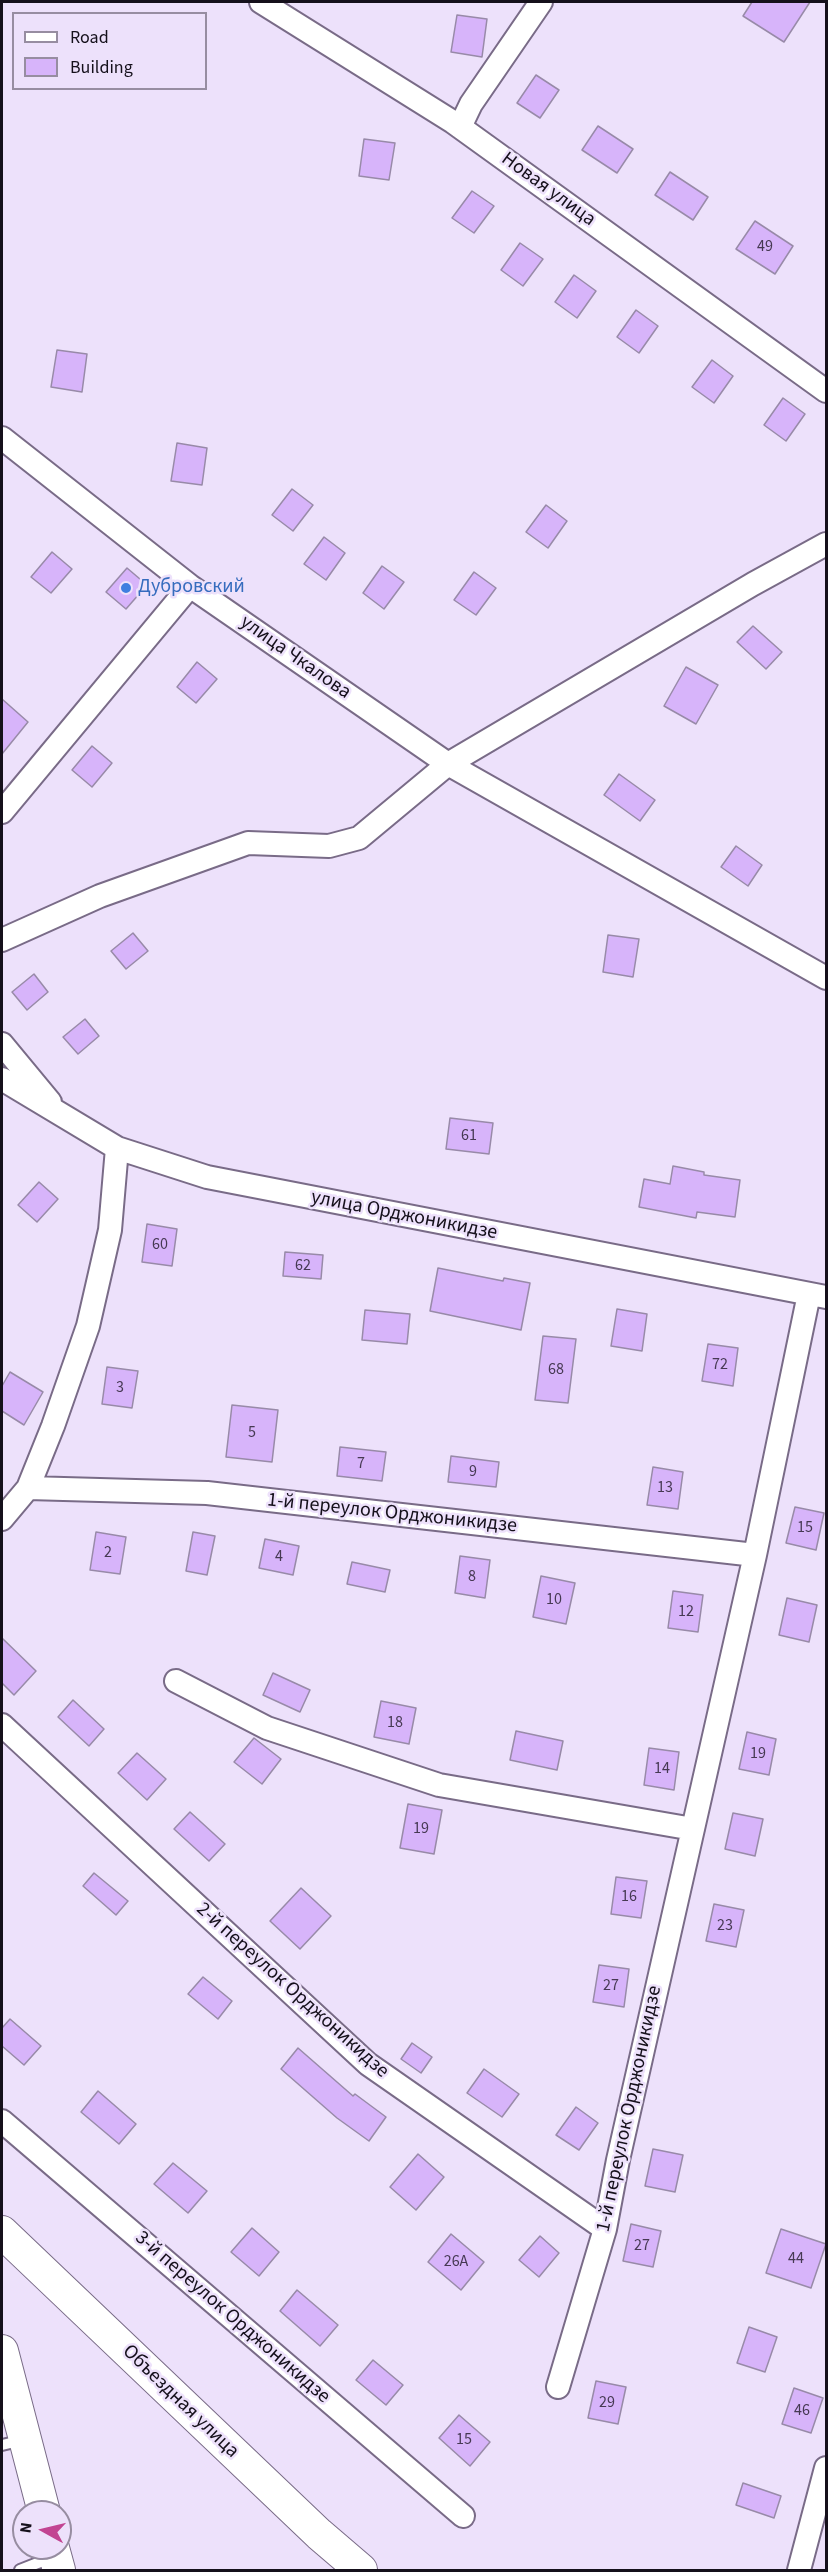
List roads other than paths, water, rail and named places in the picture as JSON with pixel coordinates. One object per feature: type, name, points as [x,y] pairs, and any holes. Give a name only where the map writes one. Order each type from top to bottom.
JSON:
[{"type":"street","name":"Новая улица","points":[[261,2],[460,127],[826,391]]},
{"type":"street","points":[[460,127],[471,104],[541,2]]},
{"type":"street","name":"улица Чкалова","points":[[2,438],[190,586],[448,764],[826,978]]},
{"type":"street","points":[[2,940],[100,896],[248,843],[328,846],[359,838],[448,764],[753,584],[826,544]]},
{"type":"street","points":[[2,812],[190,586]]},
{"type":"street","points":[[2,1044],[60,1114]]},
{"type":"street","name":"улица Орджоникидзе","points":[[2,1079],[117,1148],[207,1177],[818,1296]]},
{"type":"street","points":[[2,1519],[28,1488],[53,1426],[88,1326],[110,1230],[117,1148]]},
{"type":"street","name":"1-й переулок Орджоникидзе","points":[[558,2387],[605,2229],[618,2160],[755,1556],[818,1296]]},
{"type":"street","name":"1-й переулок Орджоникидзе","points":[[28,1488],[207,1493],[755,1556]]},
{"type":"street","points":[[176,1681],[267,1728],[439,1785],[693,1829]]},
{"type":"street","name":"2-й переулок Орджоникидзе","points":[[2,1725],[368,2064],[605,2229]]},
{"type":"street","name":"3-й переулок Орджоникидзе","points":[[2,2121],[463,2516]]},
{"type":"street","name":"Объездная улица","points":[[4,2237],[361,2571]]},
{"type":"street","points":[[2,2351],[14,2442],[39,2500]]},
{"type":"street","points":[[799,2571],[826,2468]]},
{"type":"lane","points":[[20,2571],[50,2560]]},
{"type":"place","name":"Дубровский","points":[[126,588]]}]
